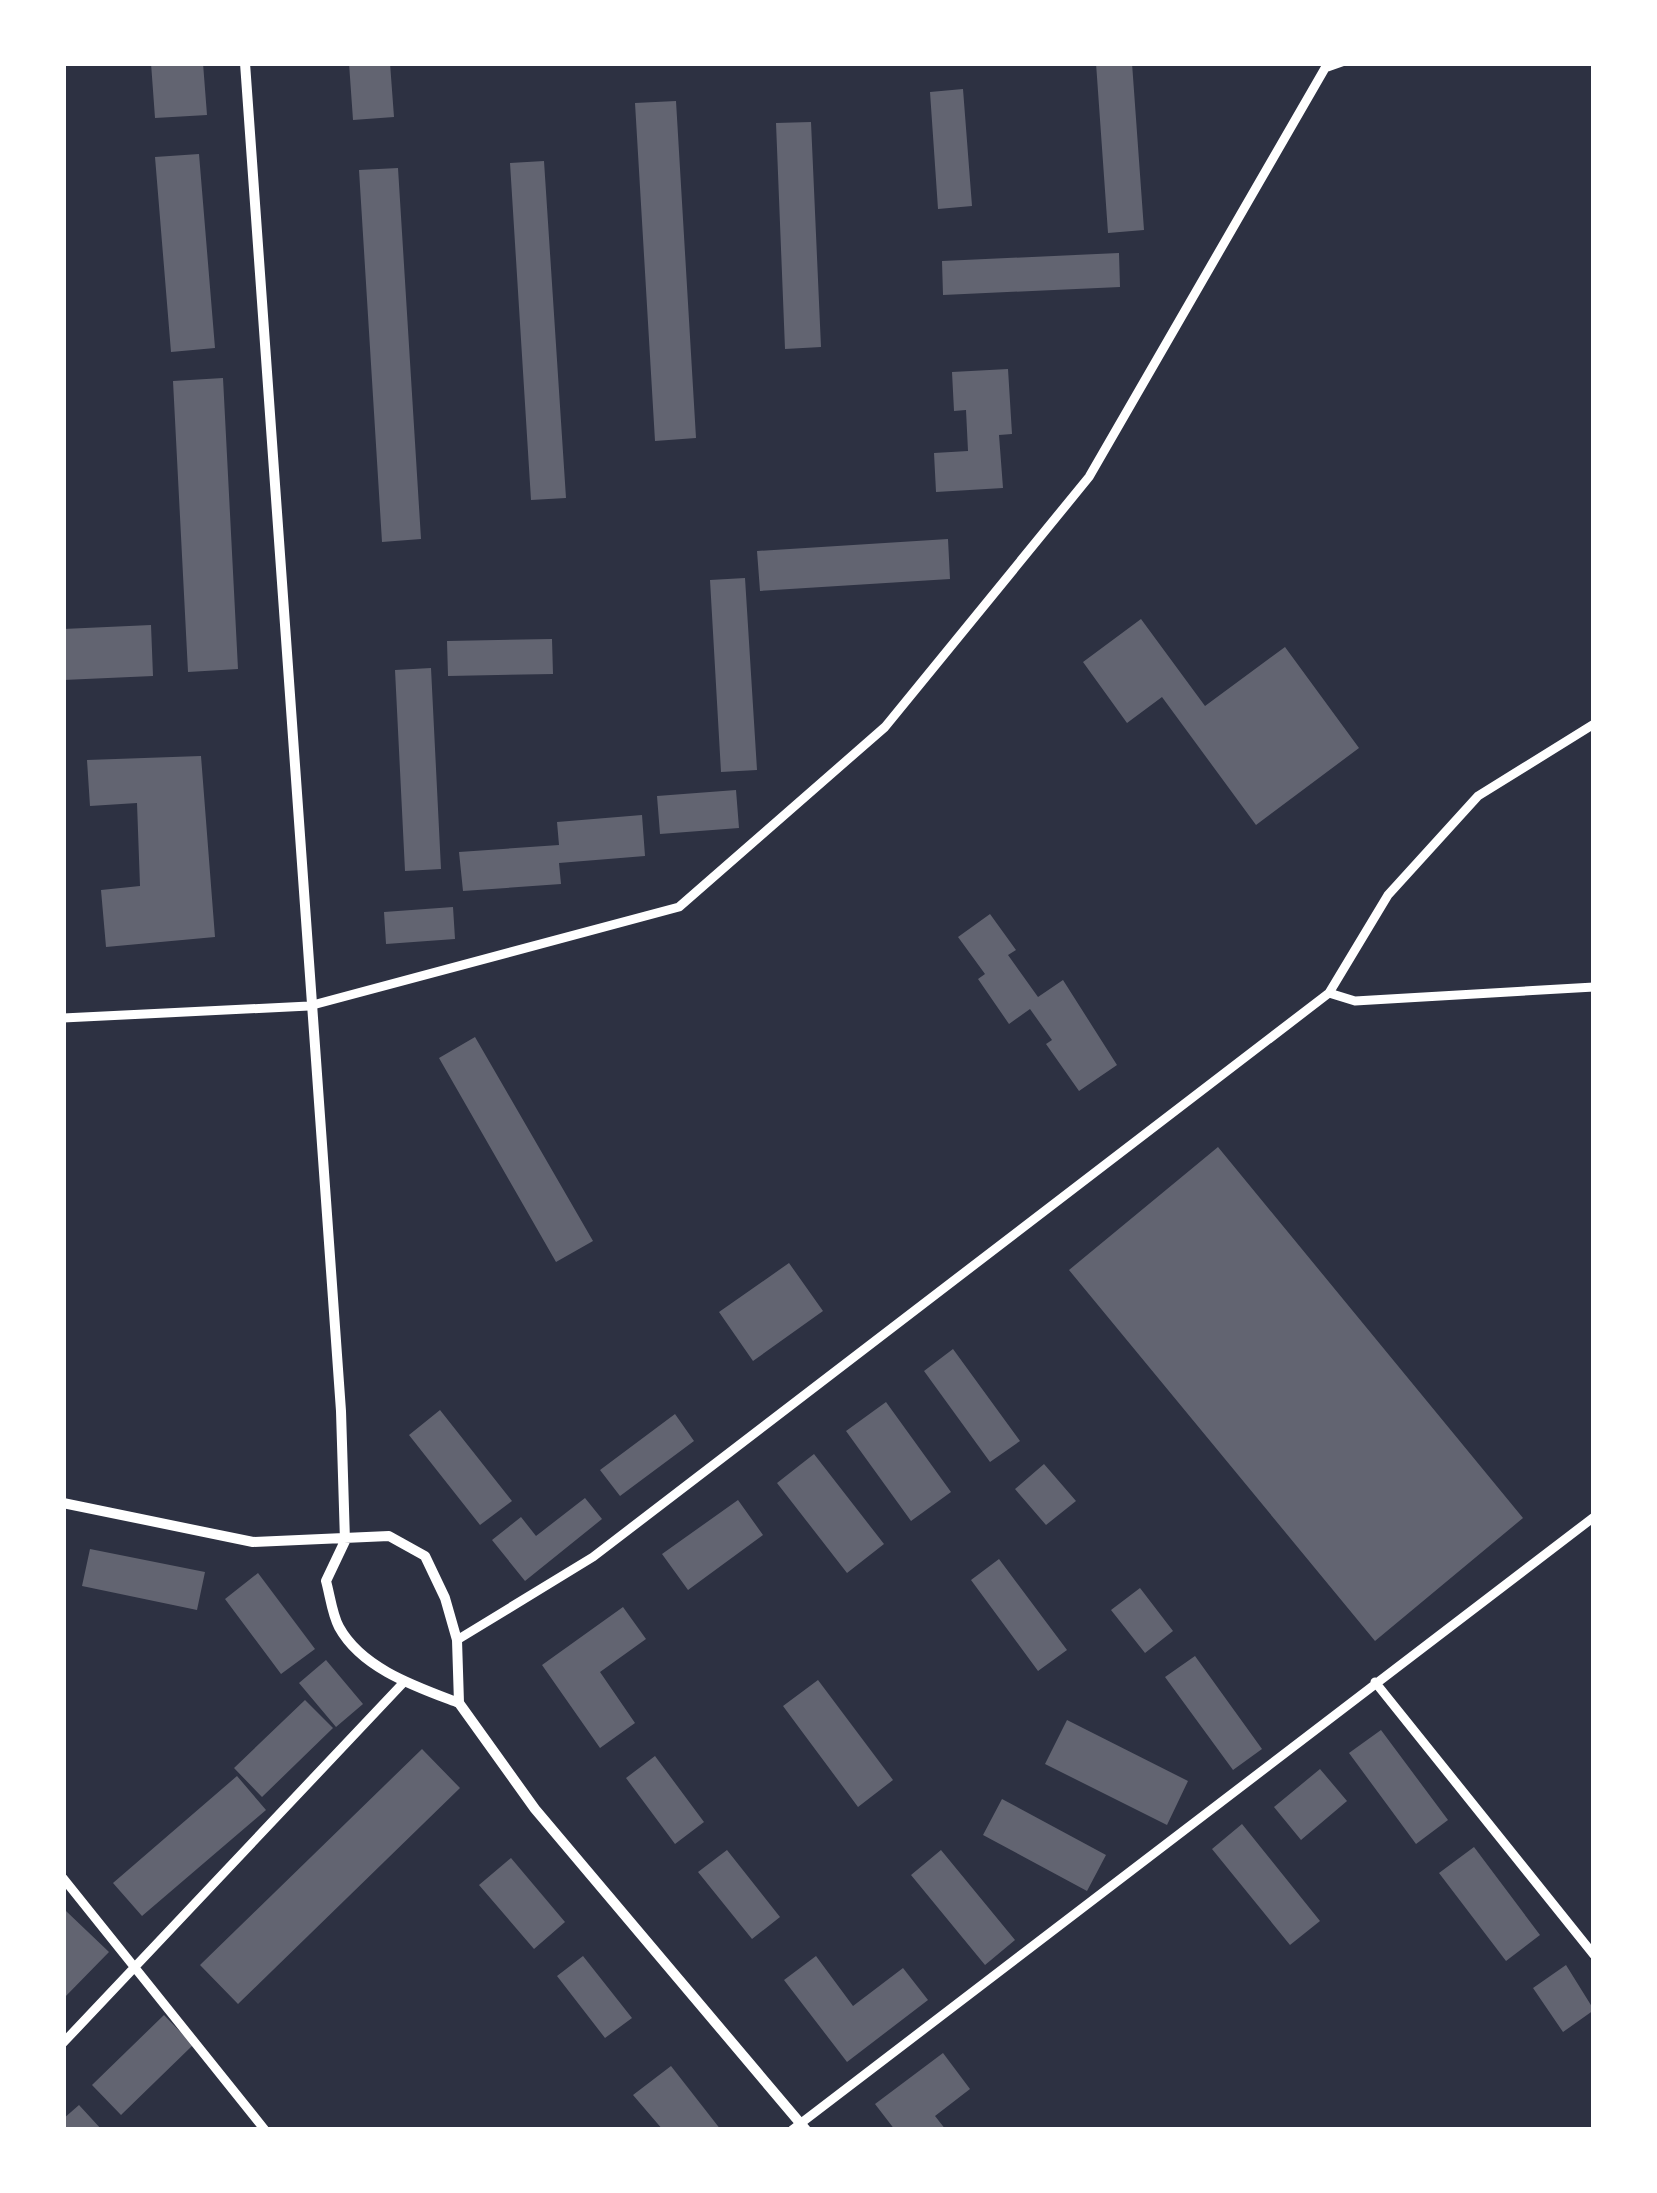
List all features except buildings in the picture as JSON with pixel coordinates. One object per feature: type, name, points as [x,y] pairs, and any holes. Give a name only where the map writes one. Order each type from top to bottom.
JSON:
[{"type":"street","points":[[245,63],[341,1412],[345,1541],[326,1581],[339,1628],[372,1662],[404,1682],[459,1703],[536,1809],[800,2128],[1594,1517]]},
{"type":"street","points":[[63,1018],[310,1006],[679,907],[885,727],[1088,477],[1326,67]]},
{"type":"street","points":[[457,1640],[593,1557],[1329,993],[1388,895],[1478,796],[1594,724]]},
{"type":"street","points":[[1329,993],[1354,1001],[1594,987]]},
{"type":"street","points":[[63,1503],[253,1542],[389,1536],[425,1556],[457,1640],[459,1703]]},
{"type":"street","points":[[63,2043],[404,1682]]},
{"type":"street","points":[[1375,1682],[1594,1955]]},
{"type":"street","points":[[63,1878],[265,2130]]},
{"type":"lane","points":[[1326,67],[1346,63]]}]
